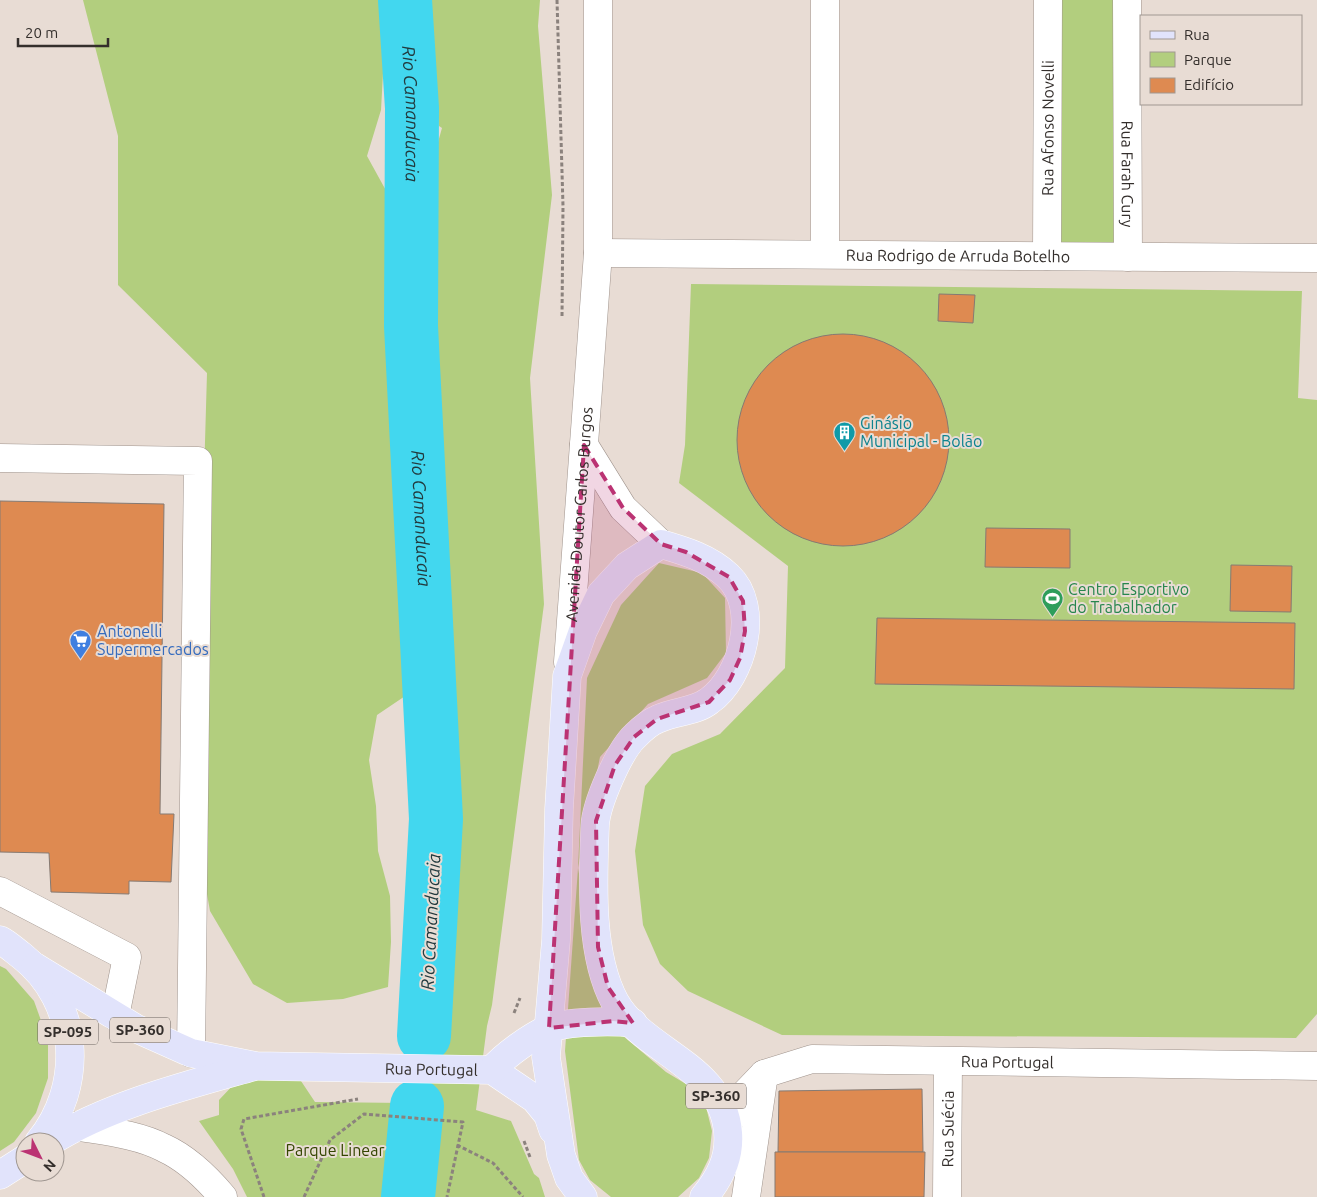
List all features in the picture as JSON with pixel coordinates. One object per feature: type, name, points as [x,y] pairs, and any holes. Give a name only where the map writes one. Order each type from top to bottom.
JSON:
[{"type":"main road","points":[[567,676],[583,631],[601,594],[627,566],[661,544],[711,563],[729,577],[743,600],[745,631],[740,658],[730,680],[709,702],[657,719],[634,738],[615,765],[596,822],[594,868],[598,947],[606,979],[616,1004],[633,1023]]},
{"type":"main road","name":"Avenida Doutor Carlos Burgos","points":[[561,1155],[546,1057],[556,940],[559,809],[567,676]]},
{"type":"main road","name":"SP-095","points":[[0,940],[35,967],[59,1002],[70,1043],[68,1085],[54,1125],[48,1132]]},
{"type":"main road","name":"Rua Portugal","points":[[35,967],[134,1028],[191,1053],[256,1066],[486,1070],[534,1100],[548,1115],[561,1155]]},
{"type":"main road","points":[[486,1070],[549,1028],[606,1021],[633,1023]]},
{"type":"main road","name":"SP-360","points":[[633,1023],[704,1080],[720,1100],[728,1125],[729,1197]]},
{"type":"main road","name":"Rua Portugal","points":[[65,1132],[74,1126],[181,1087],[256,1066]]},
{"type":"main road","points":[[561,1155],[569,1178],[583,1197]]},
{"type":"main road","name":"SP-360","points":[[704,1197],[717,1182],[727,1156]]},
{"type":"street","name":"Avenida Doutor Carlos Burgos","points":[[567,676],[598,253],[598,0]]},
{"type":"street","points":[[825,0],[825,254]]},
{"type":"street","name":"Rua Afonso Novelli","points":[[1046,256],[1048,0]]},
{"type":"street","name":"Rua Farah Cury","points":[[1127,0],[1128,257]]},
{"type":"street","name":"Rua Rodrigo de Arruda Botelho","points":[[598,253],[1317,258]]},
{"type":"street","points":[[584,445],[623,508],[661,544]]},
{"type":"street","points":[[0,458],[198,461],[191,1053]]},
{"type":"street","points":[[0,891],[127,957],[116,1016]]},
{"type":"street","name":"Rua Portugal","points":[[728,1125],[740,1099],[764,1074],[812,1059],[1317,1066]]},
{"type":"street","name":"Rua Suécia","points":[[947,1197],[948,1062]]},
{"type":"street","points":[[746,1197],[764,1074]]},
{"type":"street","points":[[74,1126],[122,1135],[164,1147],[204,1175],[223,1197]]},
{"type":"path","points":[[264,1197],[241,1129],[244,1119],[367,1098]]},
{"type":"path","points":[[304,1197],[330,1140],[364,1114],[463,1122],[447,1197]]},
{"type":"path","points":[[457,1145],[493,1163],[524,1197]]},
{"type":"highlighted area","points":[[584,445],[623,508],[661,544],[686,552],[729,577],[743,601],[745,631],[740,658],[730,680],[709,702],[657,719],[634,737],[615,765],[596,821],[598,947],[608,987],[633,1023],[613,1021],[549,1028]]},
{"type":"green space","name":"Parque Linear","points":[[83,0],[387,0],[381,110],[367,156],[389,196],[429,174],[442,128],[439,126],[425,0],[540,0],[538,26],[552,195],[530,378],[544,604],[492,1005],[487,1026],[476,1110],[511,1121],[534,1174],[539,1178],[545,1197],[247,1197],[233,1169],[199,1121],[219,1115],[219,1100],[253,1064],[287,1060],[315,1102],[406,1103],[408,1045],[451,909],[447,818],[435,773],[438,727],[417,688],[377,715],[369,760],[376,806],[378,851],[390,896],[391,942],[388,987],[343,999],[287,1003],[253,984],[210,911],[194,821],[207,373],[118,285],[118,136]]},
{"type":"green space","points":[[1058,0],[1114,0],[1114,246],[1058,246]]},
{"type":"green space","name":"Centro Esportivo do Trabalhador","points":[[691,284],[1302,291],[1298,398],[1317,400],[1317,1014],[1296,1038],[782,1035],[688,991],[660,964],[643,925],[635,851],[645,786],[672,754],[720,734],[785,668],[788,566],[679,483],[685,445]]},
{"type":"green space","points":[[659,563],[702,573],[725,598],[726,653],[707,678],[648,704],[600,757],[578,868],[587,678],[621,605]]},
{"type":"green space","points":[[578,868],[604,1020],[666,1072],[691,1087],[706,1107],[712,1131],[709,1158],[699,1178],[678,1197],[611,1197],[590,1180],[579,1160],[565,1051]]},
{"type":"green space","points":[[0,966],[6,969],[34,1001],[48,1040],[48,1078],[36,1113],[22,1132],[15,1132],[14,1142],[0,1151]]},
{"type":"building","points":[[939,294],[975,295],[973,323],[938,321]]},
{"type":"building","name":"Ginásio Municipal - Bolão","points":[[833,334],[853,334],[874,338],[893,346],[918,365],[931,381],[941,399],[947,419],[949,440],[947,461],[941,481],[931,499],[918,515],[893,534],[874,542],[853,546],[833,546],[812,542],[793,534],[776,522],[761,507],[749,490],[741,471],[737,450],[737,430],[741,409],[749,390],[761,373],[776,358],[793,346],[812,338]]},
{"type":"building","name":"Antonelli Supermercados","points":[[0,501],[164,504],[160,814],[174,814],[171,882],[129,881],[129,894],[51,892],[49,853],[0,852]]},
{"type":"building","points":[[986,528],[1070,529],[1070,568],[985,567]]},
{"type":"building","points":[[1231,565],[1292,566],[1291,612],[1230,611]]},
{"type":"building","points":[[877,618],[1295,623],[1294,689],[875,684]]},
{"type":"building","points":[[922,1089],[923,1152],[778,1152],[779,1091]]},
{"type":"building","points":[[775,1152],[925,1152],[924,1197],[775,1197]]},
{"type":"waterway","name":"Rio Camanducaia","points":[[405,0],[412,108],[411,326],[436,819],[424,1036]]},
{"type":"waterway","name":"Rio Camanducaia","points":[[408,1197],[417,1106]]},
{"type":"place","name":"Ginásio Municipal - Bolão","points":[[844,451]]},
{"type":"place","name":"Centro Esportivo do Trabalhador","points":[[1052,617]]},
{"type":"place","name":"Antonelli Supermercados","points":[[81,659]]}]
